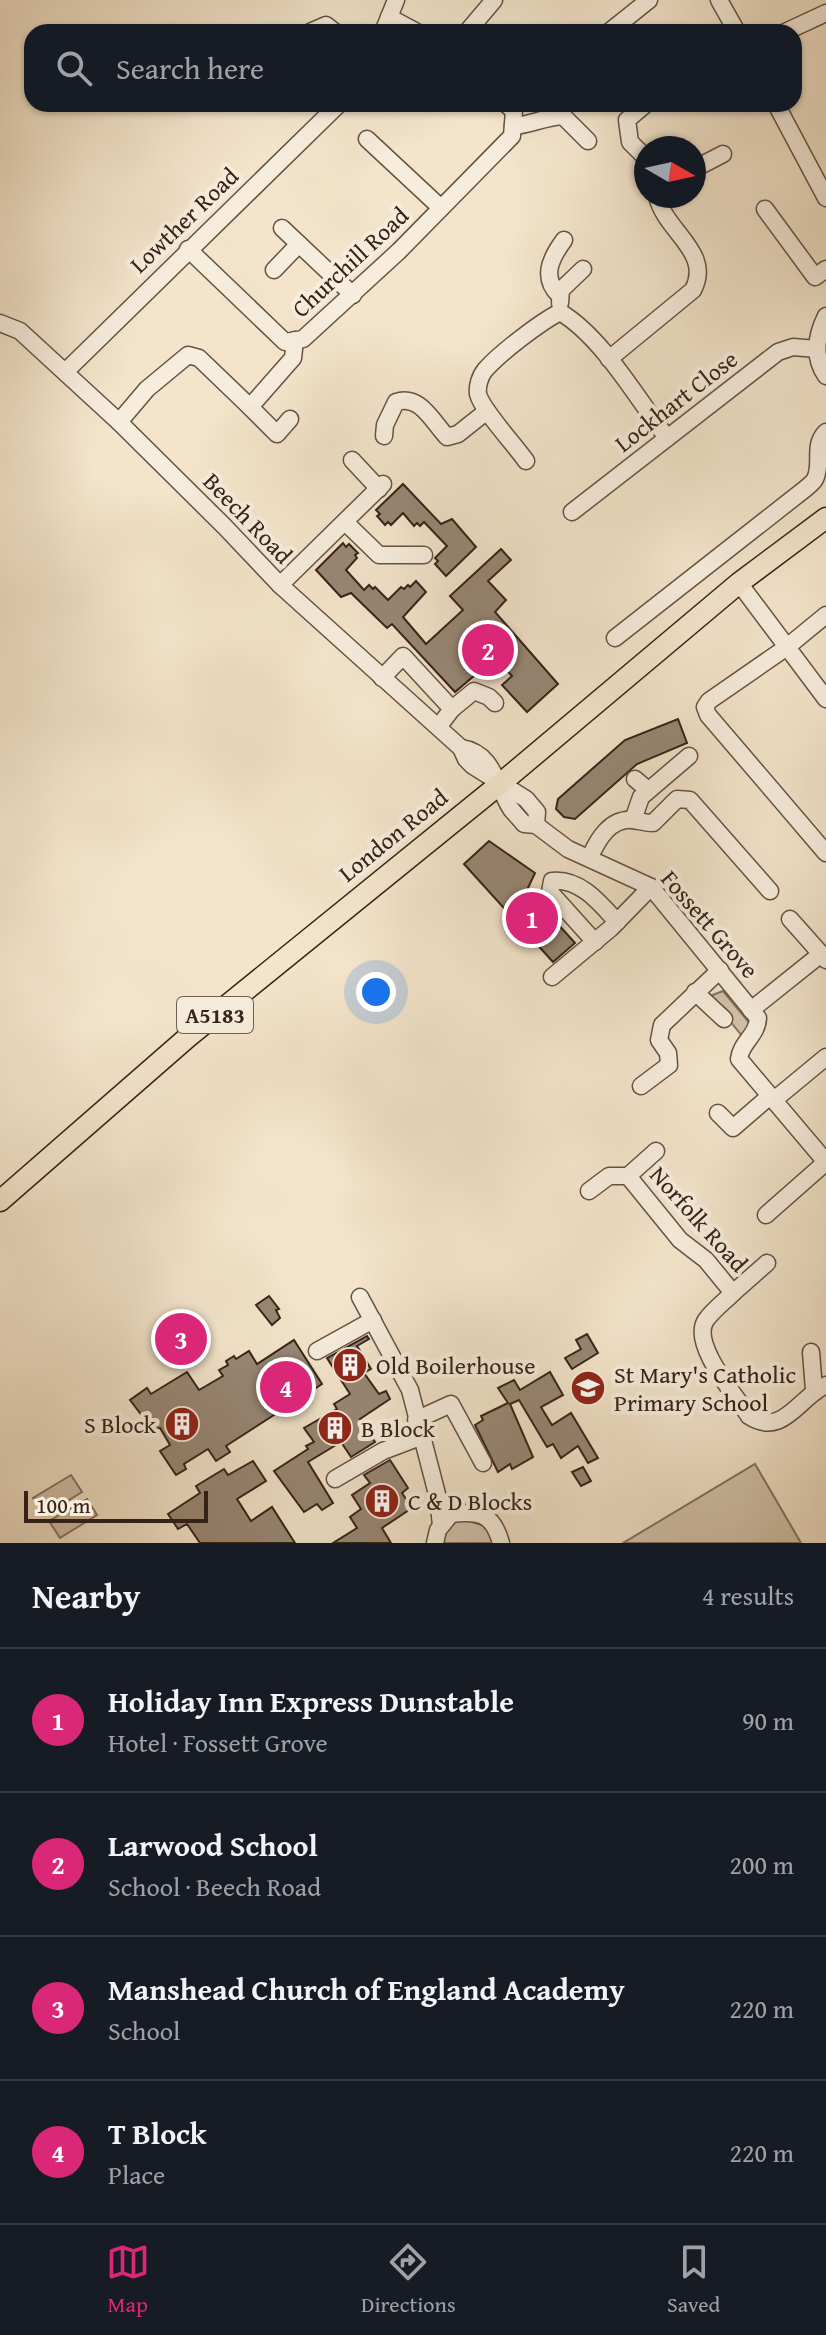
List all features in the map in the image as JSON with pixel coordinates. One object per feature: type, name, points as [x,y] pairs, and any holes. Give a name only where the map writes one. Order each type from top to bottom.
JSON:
[{"type":"main road","name":"London Road","points":[[0,1201],[200,1027],[500,784],[739,583],[826,518]]},
{"type":"street","points":[[386,24],[396,0]]},
{"type":"street","points":[[474,24],[494,0]]},
{"type":"street","points":[[619,24],[649,0]]},
{"type":"street","points":[[719,0],[732,24]]},
{"type":"street","points":[[802,24],[826,13]]},
{"type":"street","name":"Lowther Road","points":[[65,372],[331,112]]},
{"type":"street","points":[[514,112],[513,126],[531,125],[546,117],[563,116],[588,141]]},
{"type":"street","points":[[634,146],[630,142],[627,120],[636,112]]},
{"type":"street","points":[[780,112],[826,198]]},
{"type":"street","name":"Churchill Road","points":[[188,249],[285,342],[303,339],[353,295],[512,136],[513,126]]},
{"type":"street","points":[[367,139],[441,208]]},
{"type":"street","points":[[706,163],[723,154]]},
{"type":"street","points":[[609,359],[693,290],[701,275],[697,259],[659,208]]},
{"type":"street","points":[[765,209],[815,277],[826,269]]},
{"type":"street","points":[[282,228],[353,295]]},
{"type":"street","points":[[564,240],[548,268],[549,279],[560,304],[609,359],[667,438]]},
{"type":"street","points":[[274,270],[299,244]]},
{"type":"street","points":[[526,461],[487,411],[479,396],[478,385],[484,371],[560,304],[561,290],[583,269]]},
{"type":"street","points":[[826,316],[818,334],[817,349],[826,376]]},
{"type":"street","name":"Beech Road","points":[[0,323],[20,331],[65,372],[119,422],[280,585],[439,726],[461,748],[473,766],[500,784]]},
{"type":"street","points":[[250,407],[293,358],[295,340]]},
{"type":"street","name":"Lockhart Close","points":[[572,512],[778,352],[793,347],[817,349]]},
{"type":"street","points":[[119,422],[147,389],[188,355],[199,358],[277,434],[290,419]]},
{"type":"street","points":[[384,436],[385,425],[396,402],[406,399],[419,403],[447,437],[458,434],[487,411]]},
{"type":"street","points":[[615,638],[805,489],[815,479],[817,450],[826,432]]},
{"type":"street","points":[[280,585],[381,486],[352,460]]},
{"type":"street","points":[[345,522],[379,555],[424,555]]},
{"type":"street","points":[[739,583],[826,699]]},
{"type":"street","points":[[826,615],[705,707],[708,715],[826,853]]},
{"type":"street","points":[[382,678],[403,656],[452,709]]},
{"type":"street","points":[[439,726],[452,709],[474,691],[495,703]]},
{"type":"street","points":[[633,820],[642,785],[689,756]]},
{"type":"street","name":"Fossett Grove","points":[[500,784],[511,809],[524,824],[536,825],[555,841],[651,887],[758,1018],[758,1028],[741,1047],[739,1059],[826,1162],[766,1215]]},
{"type":"street","points":[[590,857],[605,831],[616,823],[633,820],[653,823],[677,799],[690,800],[770,891]]},
{"type":"street","points":[[595,942],[550,892],[552,881],[562,880],[593,894],[617,922]]},
{"type":"street","points":[[552,977],[617,922],[651,887]]},
{"type":"street","points":[[751,1010],[824,957],[790,919]]},
{"type":"street","points":[[641,1086],[669,1065],[668,1053],[659,1040],[662,1025],[720,970]]},
{"type":"street","points":[[695,992],[724,1019]]},
{"type":"street","points":[[718,1113],[733,1128],[826,1057]]},
{"type":"street","name":"Norfolk Road","points":[[589,1191],[609,1176],[628,1176],[656,1151]]},
{"type":"street","name":"Norfolk Road","points":[[628,1176],[680,1240],[706,1260],[733,1293],[704,1322],[700,1335],[705,1349],[749,1416],[760,1423],[782,1421],[820,1387]]},
{"type":"street","points":[[733,1293],[767,1263]]},
{"type":"street","points":[[360,1297],[410,1390],[415,1427],[438,1498],[441,1525]]},
{"type":"street","points":[[317,1351],[373,1320]]},
{"type":"street","points":[[811,1352],[820,1387]]},
{"type":"street","points":[[335,1479],[383,1451],[451,1404],[483,1463]]},
{"type":"street","points":[[438,1498],[458,1513]]},
{"type":"street","points":[[435,1543],[441,1525],[451,1514],[469,1512],[484,1515],[496,1527],[501,1543]]},
{"type":"shaded area","points":[[723,991],[751,1025],[742,1036],[710,996]]},
{"type":"shaded area","points":[[755,1464],[801,1543],[623,1543]]},
{"type":"shaded area","points":[[71,1475],[82,1492],[45,1515],[33,1498]]},
{"type":"shaded area","points":[[87,1499],[97,1515],[60,1538],[49,1521]]},
{"type":"shaded area","points":[[462,1519],[485,1526],[496,1543],[441,1543],[449,1528]]},
{"type":"building","points":[[403,484],[441,524],[452,519],[476,547],[446,576],[435,564],[438,561],[435,558],[447,546],[424,522],[414,526],[403,513],[391,525],[388,522],[385,525],[377,516],[380,514],[376,510]]},
{"type":"building","points":[[343,543],[346,547],[349,544],[358,553],[346,570],[364,590],[369,585],[373,589],[375,587],[388,600],[401,587],[410,587],[416,581],[426,592],[403,617],[426,644],[463,610],[450,596],[501,549],[511,560],[488,581],[506,600],[495,612],[558,684],[527,712],[502,685],[512,676],[495,658],[455,692],[392,624],[387,628],[351,593],[341,597],[316,570]]},
{"type":"building","points":[[678,719],[687,743],[637,764],[575,819],[564,817],[556,809],[558,799],[625,740]]},
{"type":"building","points":[[489,841],[535,873],[527,890],[575,943],[553,962],[464,864]]},
{"type":"building","points":[[269,1296],[279,1309],[276,1310],[280,1318],[272,1325],[256,1305]]},
{"type":"building","points":[[587,1334],[598,1353],[572,1369],[565,1358],[581,1349],[576,1340]]},
{"type":"building","points":[[367,1336],[369,1339],[357,1346],[371,1369],[364,1373],[379,1394],[386,1391],[390,1399],[360,1419],[375,1442],[351,1457],[341,1442],[308,1462],[333,1503],[322,1510],[317,1504],[304,1512],[274,1471],[314,1442],[304,1428],[337,1409],[334,1404],[350,1394],[327,1358]]},
{"type":"building","points":[[294,1340],[322,1384],[226,1446],[230,1452],[216,1461],[208,1449],[184,1464],[186,1469],[176,1475],[160,1451],[170,1445],[160,1428],[153,1430],[130,1400],[147,1388],[151,1394],[187,1372],[199,1390],[223,1376],[219,1370],[228,1365],[226,1361],[234,1356],[236,1359],[249,1351],[257,1364]]},
{"type":"building","points":[[550,1372],[563,1395],[541,1407],[552,1425],[571,1413],[598,1458],[588,1463],[578,1446],[561,1458],[553,1444],[547,1447],[519,1400],[510,1404],[533,1457],[512,1469],[510,1464],[498,1472],[475,1425],[483,1420],[481,1416],[508,1403],[498,1388],[514,1380],[520,1390]]},
{"type":"building","name":"C & D Blocks","points":[[390,1460],[408,1488],[402,1493],[412,1508],[382,1528],[391,1543],[333,1543],[357,1528],[350,1517],[361,1509],[352,1495],[370,1483],[364,1475]]},
{"type":"building","points":[[253,1461],[266,1481],[237,1499],[251,1521],[272,1507],[295,1543],[200,1543],[187,1524],[178,1529],[168,1514],[200,1493],[196,1486],[224,1469],[228,1475]]},
{"type":"building","points":[[583,1467],[591,1481],[581,1486],[572,1472]]},
{"type":"place","name":"Larwood School","points":[[488,650]]},
{"type":"place","name":"Holiday Inn Express Dunstable","points":[[532,918]]},
{"type":"place","name":"Manshead Church of England Academy","points":[[181,1339]]},
{"type":"place","name":"Old Boilerhouse","points":[[350,1365]]},
{"type":"place","name":"T Block","points":[[286,1387]]},
{"type":"place","name":"St Mary's Catholic Primary School","points":[[588,1388]]},
{"type":"place","name":"S Block","points":[[182,1424]]},
{"type":"place","name":"B Block","points":[[335,1428]]},
{"type":"place","name":"C & D Blocks","points":[[382,1501]]}]
